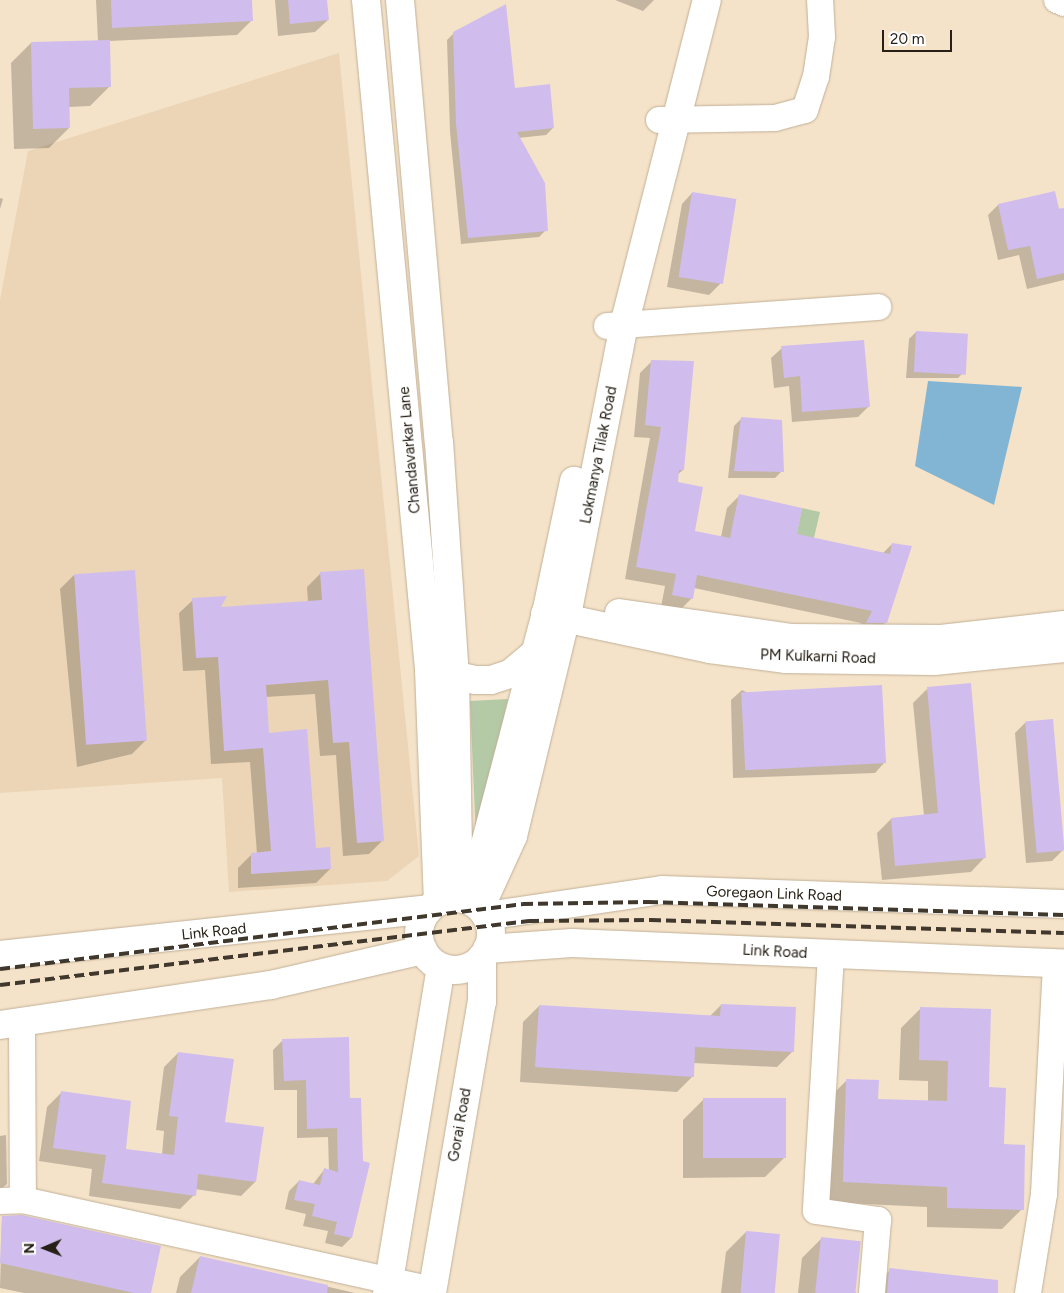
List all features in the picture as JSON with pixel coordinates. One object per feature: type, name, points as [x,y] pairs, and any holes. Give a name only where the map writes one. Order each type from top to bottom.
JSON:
[{"type":"main road","name":"Chandavarkar Lane","points":[[366,0],[429,669],[461,905]]},
{"type":"main road","name":"Chandavarkar Lane","points":[[400,0],[438,432],[455,677],[461,905]]},
{"type":"main road","name":"Lokmanya Tilak Road","points":[[668,120],[689,0]]},
{"type":"main road","name":"Lokmanya Tilak Road","points":[[461,905],[513,836],[557,610],[616,326],[668,120],[707,0]]},
{"type":"main road","name":"Lokmanya Tilak Road","points":[[461,905],[533,655],[557,610]]},
{"type":"main road","name":"PM Kulkarni Road","points":[[557,610],[790,638],[941,639],[1064,625]]},
{"type":"main road","name":"PM Kulkarni Road","points":[[557,610],[710,649],[786,659],[934,661],[1064,648]]},
{"type":"main road","points":[[429,669],[455,677],[491,680],[510,674],[533,655]]},
{"type":"main road","name":"Goregaon Link Road","points":[[461,905],[662,890],[1064,904]]},
{"type":"main road","points":[[11,1023],[272,985],[432,959],[463,969],[485,953],[490,938],[461,905],[419,928],[432,959],[388,1287]]},
{"type":"main road","name":"Link Road","points":[[0,955],[461,905]]},
{"type":"main road","name":"Link Road","points":[[485,953],[572,943],[1060,964]]},
{"type":"main road","name":"Gorai Road","points":[[432,1292],[482,1002],[485,953]]},
{"type":"street","points":[[668,120],[775,118],[805,110],[816,77],[822,38],[820,0]]},
{"type":"street","points":[[1057,0],[1064,3]]},
{"type":"street","points":[[616,326],[878,307]]},
{"type":"street","points":[[831,954],[816,1211],[878,1220],[872,1293]]},
{"type":"street","points":[[1028,1293],[1044,1194],[1060,964]]},
{"type":"street","points":[[11,1023],[11,1201],[388,1287],[432,1292]]},
{"type":"shaded area","points":[[339,53],[419,856],[387,881],[229,892],[222,778],[0,793],[0,300],[28,151]]},
{"type":"green space","points":[[802,508],[820,512],[809,559],[796,537]]},
{"type":"green space","points":[[508,699],[476,838],[470,701]]},
{"type":"water","points":[[928,381],[1022,387],[994,505],[915,466]]},
{"type":"building","points":[[111,0],[252,0],[253,21],[112,28]]},
{"type":"building","points":[[288,0],[327,0],[329,20],[290,24]]},
{"type":"building","points":[[506,4],[515,88],[550,84],[554,128],[517,132],[545,183],[548,231],[468,238],[456,124],[453,32]]},
{"type":"building","points":[[110,40],[111,87],[69,88],[70,128],[33,129],[31,42]]},
{"type":"building","points":[[1055,191],[1059,209],[1064,208],[1064,273],[1037,279],[1030,246],[1008,250],[998,204]]},
{"type":"building","points":[[692,192],[736,199],[723,284],[679,277]]},
{"type":"building","points":[[916,331],[968,334],[966,375],[914,372]]},
{"type":"building","points":[[864,340],[870,407],[802,412],[800,376],[784,378],[781,346]]},
{"type":"building","points":[[651,360],[694,361],[684,470],[679,470],[678,482],[703,487],[695,531],[730,538],[739,494],[802,508],[797,534],[890,554],[892,543],[912,546],[887,623],[866,623],[872,611],[697,575],[693,599],[672,595],[676,574],[636,567],[661,427],[645,425]]},
{"type":"building","points":[[741,417],[782,420],[784,472],[734,471]]},
{"type":"building","points":[[364,569],[384,841],[357,843],[349,742],[333,743],[328,680],[266,685],[269,733],[307,729],[316,848],[330,847],[331,869],[251,874],[251,853],[271,851],[263,748],[224,751],[218,657],[196,658],[192,598],[227,596],[221,607],[322,600],[320,572]]},
{"type":"building","points":[[135,570],[147,741],[86,745],[74,574]]},
{"type":"building","points":[[971,683],[986,858],[895,866],[891,818],[938,813],[927,687]]},
{"type":"building","points":[[882,685],[886,763],[745,770],[741,692]]},
{"type":"building","points":[[1053,719],[1064,851],[1037,853],[1025,721]]},
{"type":"building","points":[[721,1004],[796,1007],[794,1052],[695,1047],[694,1077],[535,1067],[539,1005],[720,1016]]},
{"type":"building","points":[[920,1007],[991,1009],[989,1087],[1006,1088],[1004,1144],[1025,1145],[1024,1210],[947,1208],[947,1187],[843,1182],[846,1079],[879,1080],[878,1099],[947,1101],[948,1061],[919,1060]]},
{"type":"building","points":[[349,1037],[350,1098],[361,1098],[363,1161],[370,1163],[352,1238],[334,1234],[337,1222],[312,1216],[315,1204],[294,1200],[299,1180],[320,1185],[324,1168],[338,1172],[337,1128],[307,1129],[306,1080],[284,1081],[282,1039]]},
{"type":"building","points":[[178,1052],[234,1059],[225,1122],[264,1127],[256,1182],[198,1174],[196,1196],[102,1183],[106,1155],[53,1148],[61,1091],[131,1101],[126,1149],[174,1155],[178,1117],[169,1116]]},
{"type":"building","points":[[703,1098],[786,1098],[786,1158],[703,1158]]},
{"type":"building","points":[[22,1215],[161,1246],[151,1293],[134,1293],[0,1263],[2,1216]]},
{"type":"building","points":[[746,1231],[780,1234],[775,1293],[741,1293]]},
{"type":"building","points":[[821,1237],[861,1241],[855,1293],[815,1293]]},
{"type":"building","points":[[200,1256],[328,1285],[327,1293],[191,1293]]},
{"type":"building","points":[[889,1268],[998,1280],[998,1293],[887,1293]]},
{"type":"railway","points":[[0,969],[523,904],[648,902],[1064,915]]},
{"type":"railway","points":[[0,985],[529,921],[651,920],[1064,933]]}]
